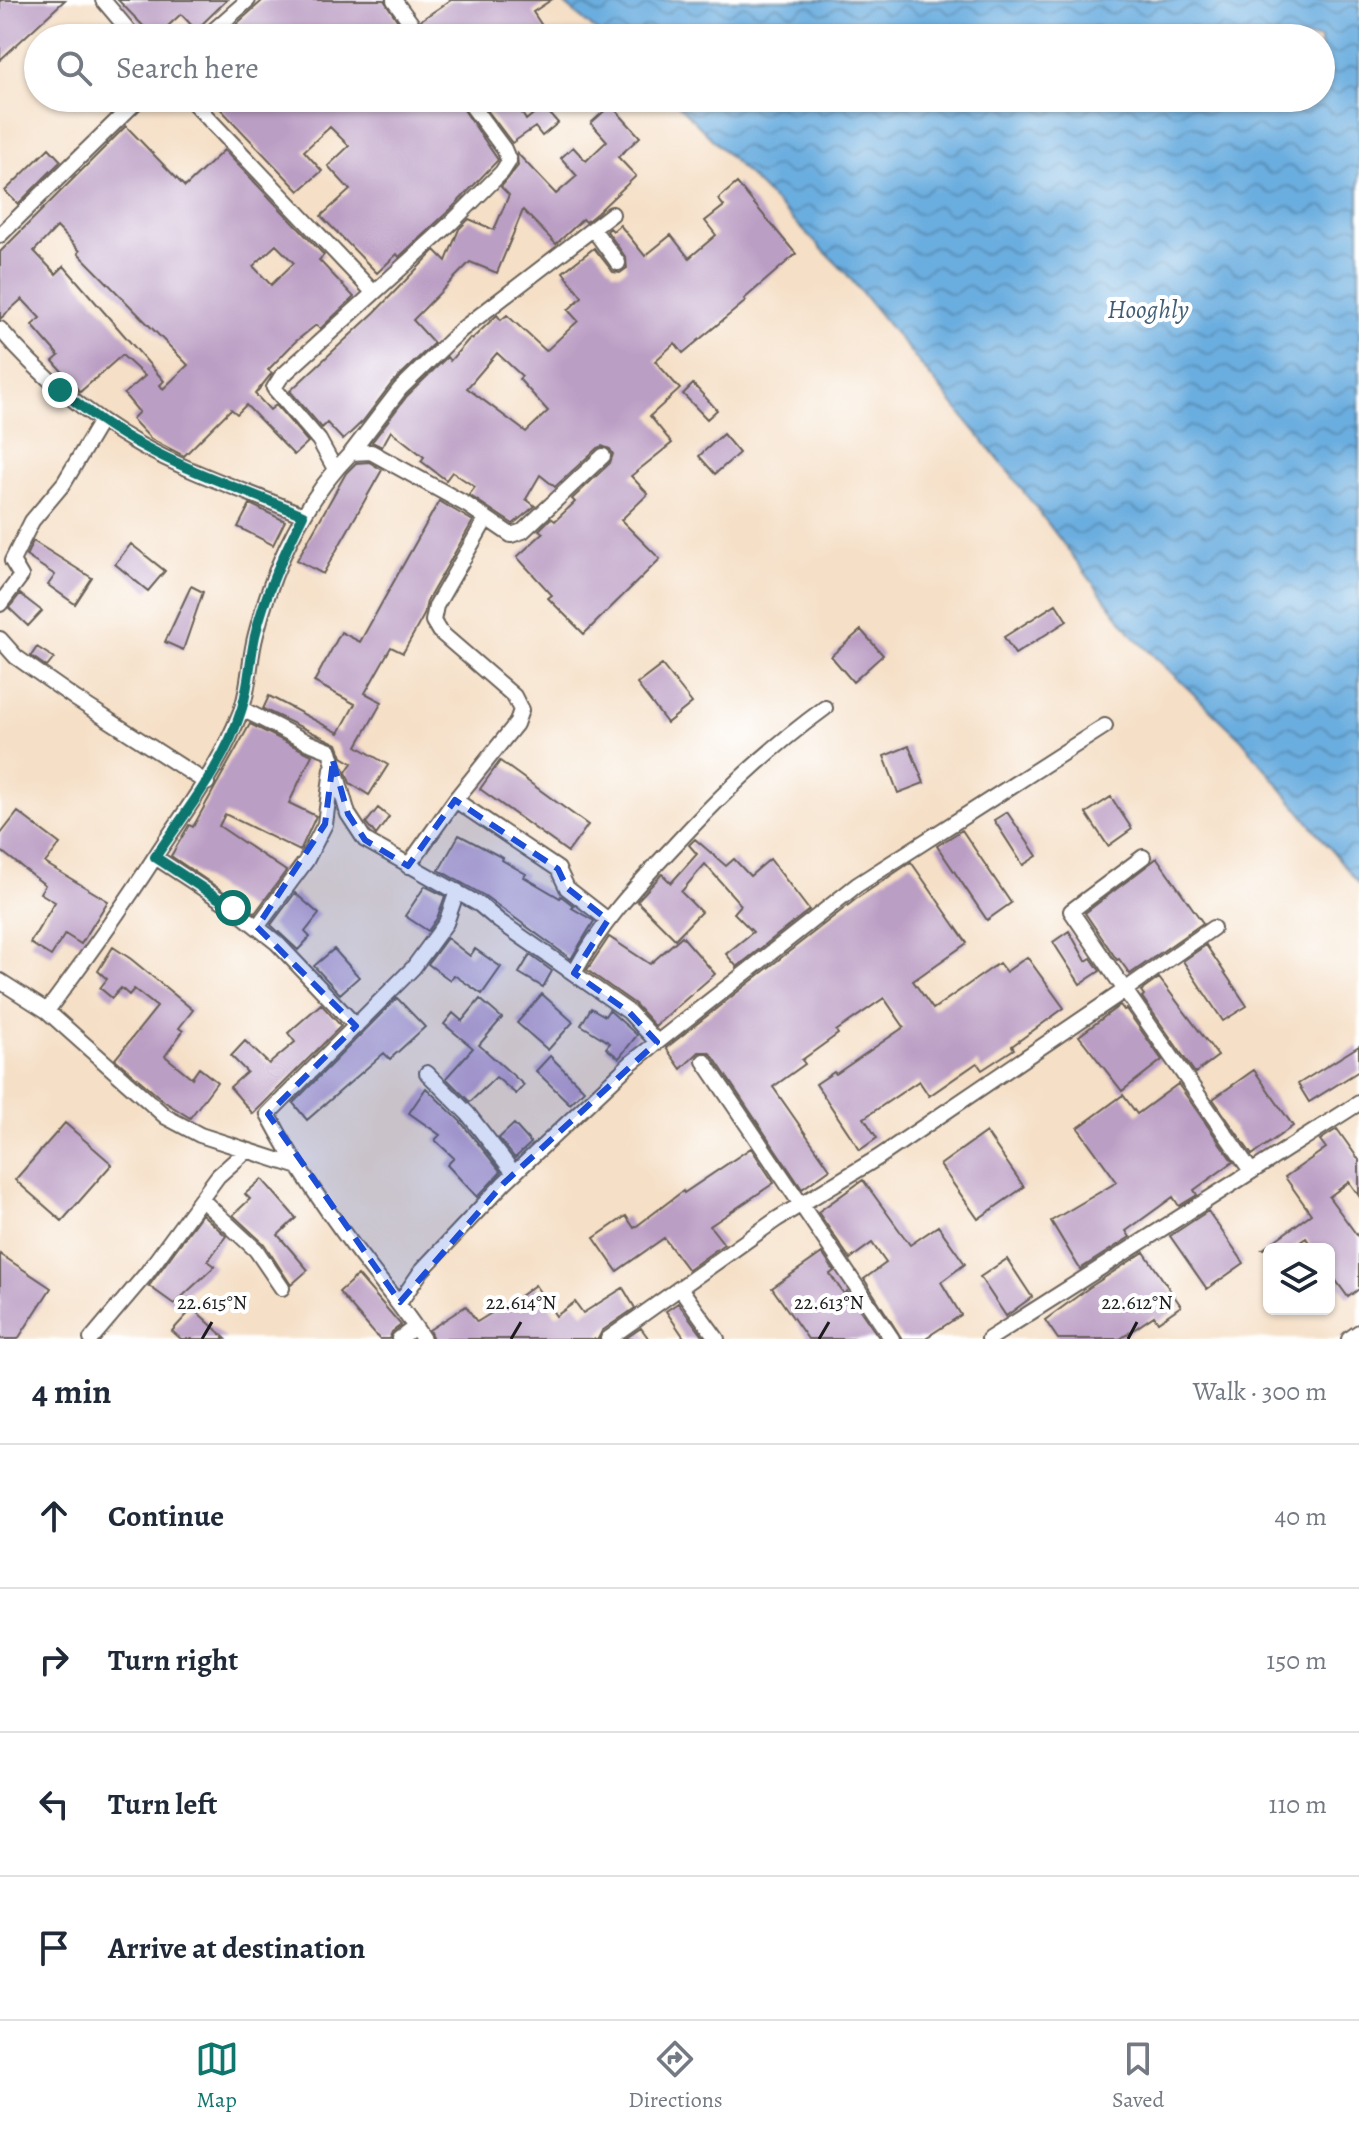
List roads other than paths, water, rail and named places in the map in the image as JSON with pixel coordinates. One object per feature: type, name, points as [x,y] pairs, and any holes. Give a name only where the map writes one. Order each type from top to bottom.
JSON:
[{"type":"street","points":[[103,0],[123,24]]},
{"type":"street","points":[[221,24],[248,0]]},
{"type":"street","points":[[394,0],[412,24]]},
{"type":"street","points":[[0,235],[126,112]]},
{"type":"street","points":[[202,112],[373,292]]},
{"type":"street","points":[[335,469],[319,440],[274,388],[281,377],[452,222],[502,172],[509,161],[504,149],[476,112]]},
{"type":"street","points":[[47,1011],[207,783],[242,709],[255,635],[282,558],[303,515],[335,469],[400,389],[461,330],[612,214]]},
{"type":"street","points":[[593,229],[618,263]]},
{"type":"street","points":[[0,329],[51,382],[101,421],[143,447],[303,515]]},
{"type":"street","points":[[0,604],[21,576],[12,561],[32,521],[64,483],[101,421]]},
{"type":"street","points":[[351,453],[371,452],[467,505],[511,535],[523,531],[603,456]]},
{"type":"street","points":[[408,866],[455,800],[516,724],[521,710],[514,696],[439,631],[433,621],[436,606],[486,519]]},
{"type":"street","points":[[0,639],[16,657],[76,699],[207,783]]},
{"type":"street","points":[[574,973],[590,944],[626,896],[753,764],[825,708]]},
{"type":"street","points":[[242,709],[330,751],[348,814],[365,840],[480,905],[629,1012],[657,1042]]},
{"type":"street","points":[[400,1302],[422,1270],[514,1173],[631,1063],[857,885],[1105,726]]},
{"type":"street","points":[[257,927],[306,861],[325,824],[333,761]]},
{"type":"street","points":[[455,800],[558,869],[567,888],[608,920]]},
{"type":"street","points":[[155,857],[233,908],[277,943],[356,1026]]},
{"type":"street","points":[[1143,857],[1071,911],[1251,1171]]},
{"type":"street","points":[[399,1339],[419,1333],[400,1302],[375,1274],[299,1167],[268,1114],[413,968],[446,923],[457,891]]},
{"type":"street","points":[[608,1339],[1213,928]]},
{"type":"street","points":[[0,981],[47,1011],[166,1117],[200,1135],[245,1152],[299,1167]]},
{"type":"street","points":[[704,1061],[892,1339]]},
{"type":"street","points":[[427,1073],[468,1114],[514,1173]]},
{"type":"street","points":[[989,1339],[1359,1103]]},
{"type":"street","points":[[91,1339],[146,1274],[218,1176],[245,1152]]},
{"type":"street","points":[[201,1199],[256,1250],[282,1288]]},
{"type":"street","points":[[680,1288],[717,1339]]},
{"type":"street","points":[[1349,1339],[1359,1332]]},
{"type":"water","name":"Hooghly","points":[[560,0],[1359,0],[1359,884],[1242,740],[1134,637],[1011,475],[845,272],[685,112],[1335,112],[1335,24],[588,24]]}]
